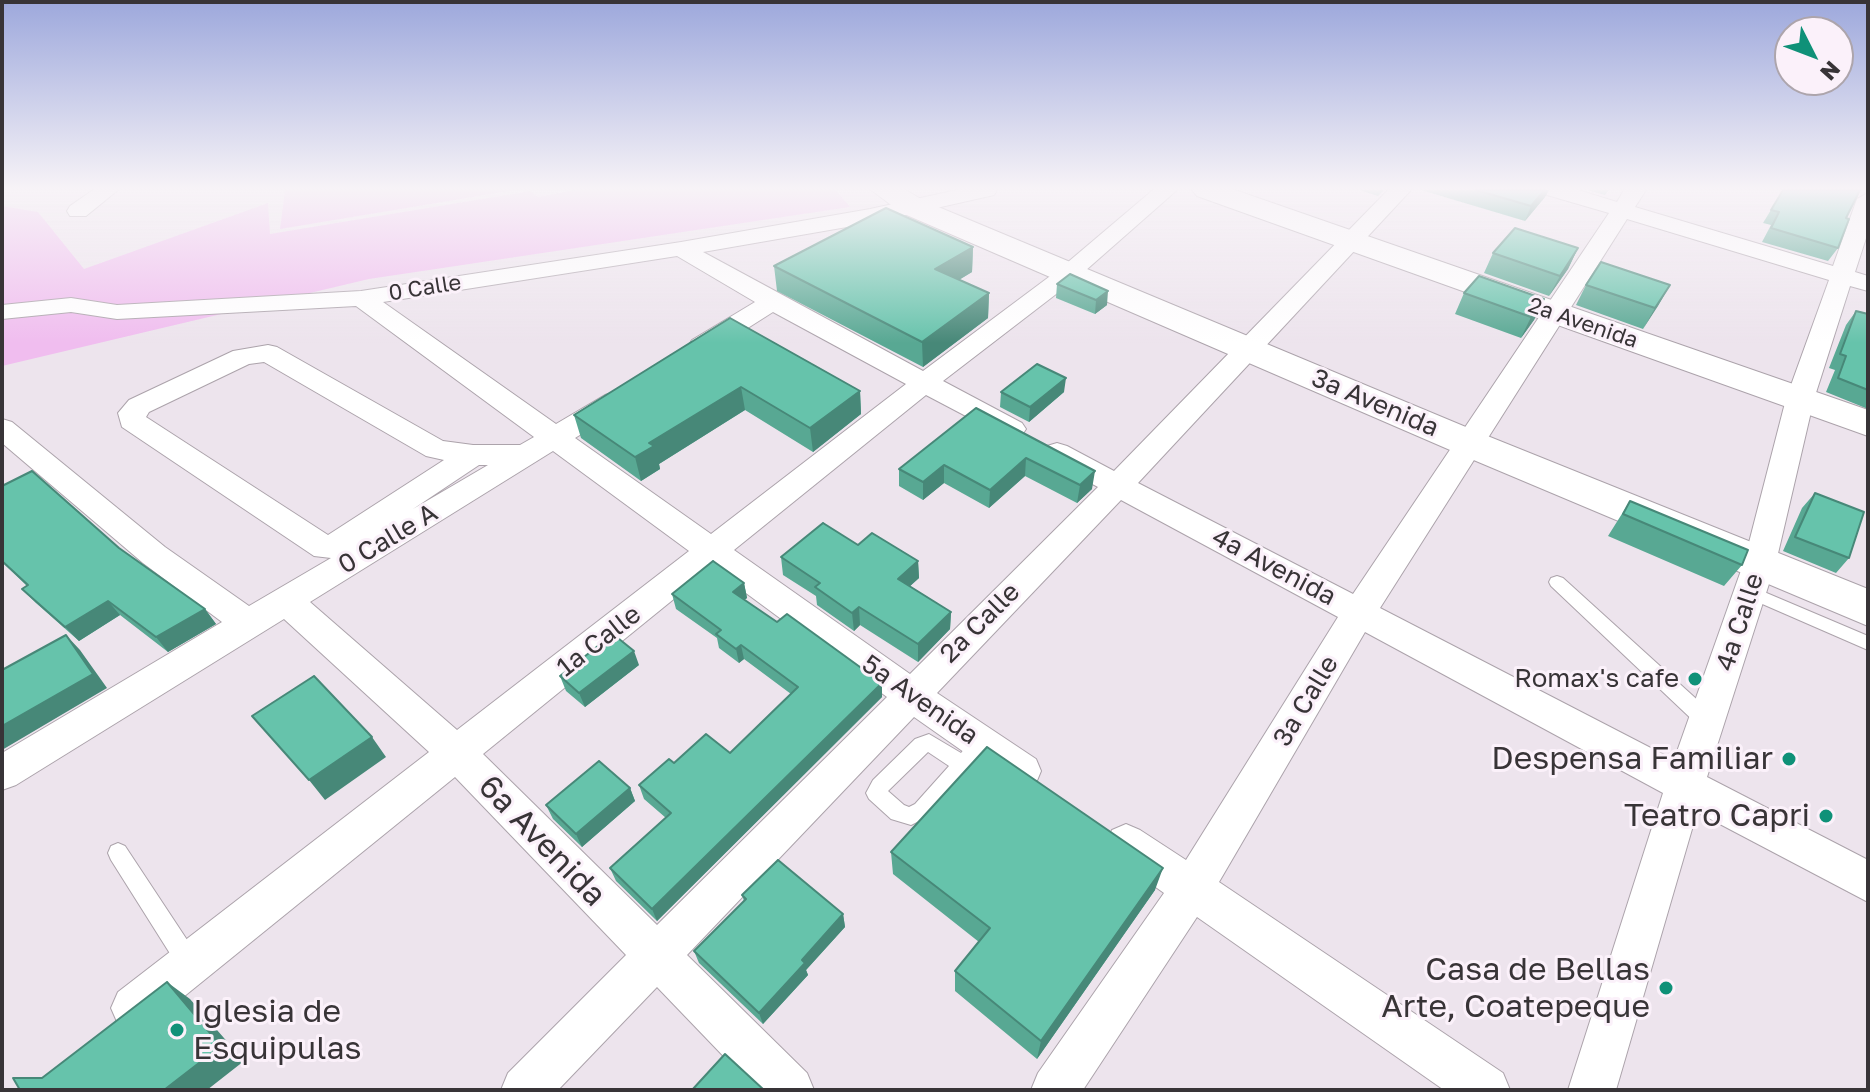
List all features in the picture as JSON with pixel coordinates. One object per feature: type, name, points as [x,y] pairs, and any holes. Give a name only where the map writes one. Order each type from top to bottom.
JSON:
[{"type":"main road","name":"3a Avenida","points":[[996,241],[1471,444],[1755,577],[1868,608]]},
{"type":"main road","name":"2a Avenida","points":[[1350,241],[1868,424]]},
{"type":"street","name":"0 Calle","points":[[2,312],[71,305],[117,312],[361,298],[681,249],[715,241]]},
{"type":"street","name":"1a Calle","points":[[104,1032],[1106,241]]},
{"type":"street","name":"2a Calle","points":[[525,1090],[1118,485],[1350,241]]},
{"type":"street","name":"3a Calle","points":[[1055,1090],[1192,888],[1359,612],[1602,241]]},
{"type":"street","points":[[1746,241],[1854,279]]},
{"type":"street","name":"4a Calle","points":[[1592,1090],[1685,785],[1755,577],[1800,399],[1854,279],[1861,241]]},
{"type":"street","name":"4a Avenida","points":[[681,249],[772,302],[1868,882]]},
{"type":"street","name":"5a Avenida","points":[[361,298],[544,446],[714,550],[910,694],[972,754],[1047,788]]},
{"type":"street","name":"0 Calle A","points":[[2,773],[544,446],[772,302]]},
{"type":"street","points":[[473,455],[339,543],[325,548],[132,421],[132,413],[139,406],[242,357],[268,353],[436,449],[473,455],[544,446]]},
{"type":"street","points":[[2,428],[154,555],[248,623]]},
{"type":"street","points":[[436,449],[492,432],[544,446]]},
{"type":"street","name":"6a Avenida","points":[[286,601],[457,754],[790,1090]]},
{"type":"street","points":[[1100,824],[1486,1090]]},
{"type":"lane","points":[[1755,577],[1868,643]]},
{"type":"lane","points":[[1557,582],[1707,721]]},
{"type":"lane","points":[[118,853],[190,964]]},
{"type":"shaded area","points":[[2,241],[61,241],[84,269],[162,241],[623,241],[369,279],[2,366]]},
{"type":"building","points":[[822,241],[960,241],[973,247],[935,269],[989,293],[922,342],[774,266]]},
{"type":"building","points":[[1504,241],[1556,241],[1578,248],[1560,276],[1493,253]]},
{"type":"building","points":[[1814,241],[1841,241],[1838,248]]},
{"type":"building","points":[[1601,262],[1670,285],[1655,308],[1586,285]]},
{"type":"building","points":[[1070,274],[1108,291],[1096,300],[1057,284]]},
{"type":"building","points":[[1479,276],[1544,299],[1531,317],[1464,293]]},
{"type":"building","points":[[1856,311],[1868,314],[1868,390],[1838,378],[1846,356],[1840,354]]},
{"type":"building","points":[[730,318],[860,391],[810,428],[741,387],[649,443],[654,446],[635,457],[574,415]]},
{"type":"building","points":[[1037,364],[1066,378],[1030,407],[1001,392]]},
{"type":"building","points":[[976,408],[1095,471],[1080,485],[1026,458],[990,490],[944,465],[923,482],[899,469]]},
{"type":"building","points":[[32,471],[119,548],[205,609],[156,637],[108,601],[65,627],[22,589],[28,585],[2,561],[2,486]]},
{"type":"building","points":[[1815,493],[1864,512],[1849,558],[1795,537]]},
{"type":"building","points":[[1630,501],[1748,550],[1742,565],[1623,514]]},
{"type":"building","points":[[823,523],[858,545],[872,533],[918,561],[898,579],[951,612],[918,644],[859,607],[852,613],[815,587],[820,583],[781,557]]},
{"type":"building","points":[[713,561],[744,583],[733,592],[777,622],[787,614],[882,683],[652,909],[610,868],[671,813],[639,785],[669,759],[674,763],[706,734],[730,753],[798,687],[741,645],[736,649],[716,634],[721,630],[672,594]]},
{"type":"building","points":[[613,634],[634,651],[579,693],[560,676]]},
{"type":"building","points":[[66,635],[93,674],[2,726],[2,670]]},
{"type":"building","points":[[314,676],[372,737],[309,780],[252,716]]},
{"type":"building","points":[[987,747],[1163,868],[1041,1041],[955,971],[990,928],[891,852]]},
{"type":"building","points":[[599,761],[630,788],[576,834],[546,805]]},
{"type":"building","points":[[778,860],[843,914],[802,960],[805,963],[759,1013],[694,951],[746,899],[742,895]]},
{"type":"building","name":"Iglesia de Esquipulas","points":[[167,982],[221,1046],[164,1090],[20,1090],[13,1078],[42,1078]]},
{"type":"building","points":[[725,1054],[764,1090],[692,1090]]},
{"type":"place","name":"Romax's cafe","points":[[1695,679]]},
{"type":"place","name":"Despensa Familiar","points":[[1789,759]]},
{"type":"place","name":"Teatro Capri","points":[[1826,816]]},
{"type":"place","name":"Casa de Bellas Arte, Coatepeque","points":[[1666,988]]},
{"type":"place","name":"Iglesia de Esquipulas","points":[[177,1030]]}]
